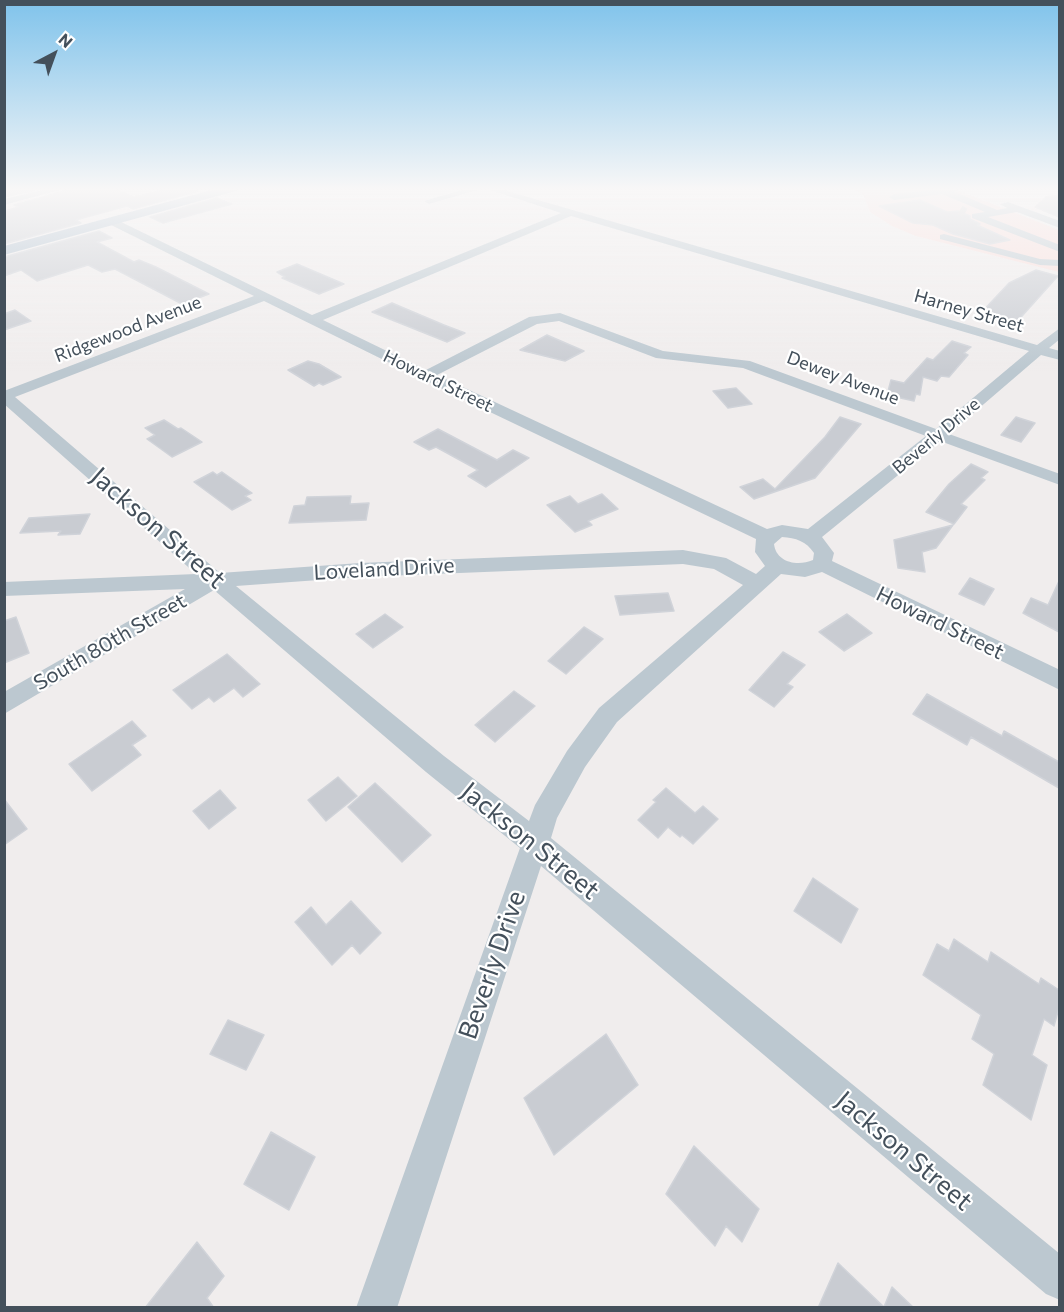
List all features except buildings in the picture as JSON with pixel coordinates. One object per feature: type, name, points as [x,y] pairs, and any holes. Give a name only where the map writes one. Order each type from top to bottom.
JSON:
[{"type":"street","name":"Howard Street","points":[[169,249],[426,375],[768,537]]},
{"type":"street","points":[[313,319],[481,249]]},
{"type":"street","name":"Harney Street","points":[[698,249],[1059,356]]},
{"type":"street","points":[[991,249],[1040,262],[1059,263]]},
{"type":"street","name":"Ridgewood Avenue","points":[[4,396],[265,296]]},
{"type":"street","name":"Dewey Avenue","points":[[426,375],[534,320],[564,318],[661,355],[745,363],[1059,480]]},
{"type":"street","name":"Beverly Drive","points":[[810,537],[938,435],[1059,332]]},
{"type":"street","name":"Jackson Street","points":[[4,396],[216,580],[435,764],[534,842],[1059,1280]]},
{"type":"street","points":[[768,574],[764,542],[774,533],[791,531],[810,537],[817,542],[824,553],[822,564]]},
{"type":"street","name":"Loveland Drive","points":[[4,589],[216,580],[360,570],[683,557],[768,574],[808,570],[822,564]]},
{"type":"street","name":"Howard Street","points":[[822,564],[1059,681]]},
{"type":"street","name":"Beverly Drive","points":[[376,1308],[545,814],[576,759],[608,715],[768,574]]},
{"type":"street","name":"South 80th Street","points":[[4,704],[216,580]]},
{"type":"shaded area","points":[[969,249],[1059,249],[1059,272]]}]
